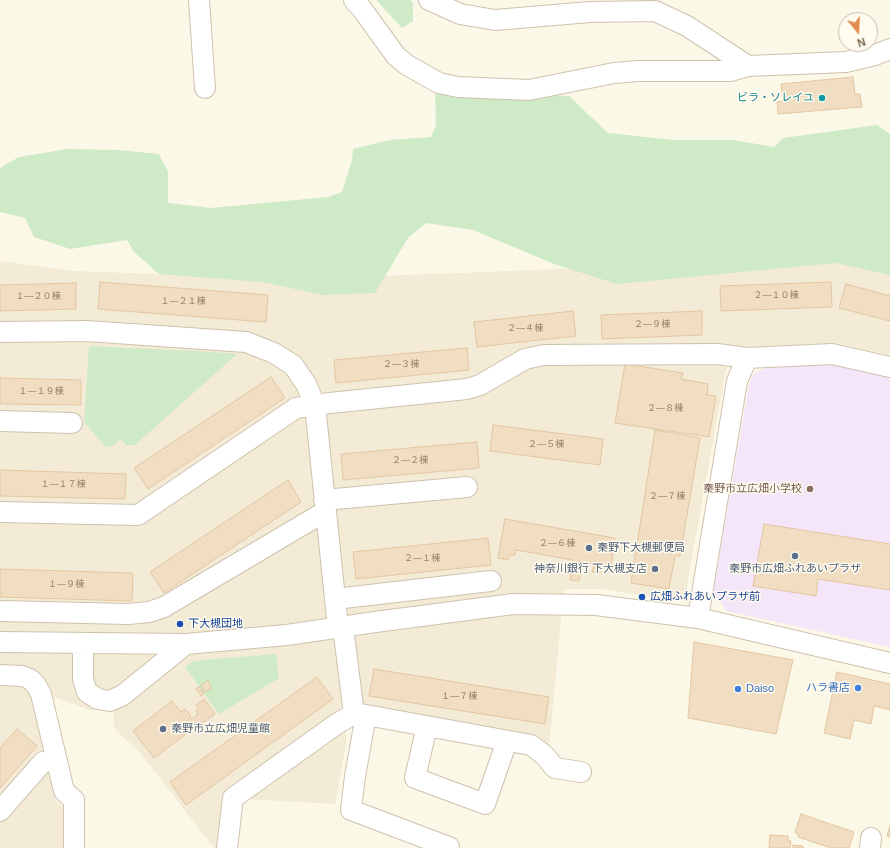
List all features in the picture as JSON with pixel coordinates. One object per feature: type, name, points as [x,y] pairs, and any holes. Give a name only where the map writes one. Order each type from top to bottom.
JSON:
[{"type":"street","points":[[199,0],[205,88]]},
{"type":"street","points":[[354,0],[396,56],[407,65],[439,83],[458,87],[529,90],[614,73],[638,71],[731,71],[748,66],[846,62],[890,49]]},
{"type":"street","points":[[429,0],[460,14],[495,20],[590,12],[655,11],[687,26],[748,66]]},
{"type":"street","points":[[0,332],[87,331],[246,342],[274,353],[293,365],[306,384],[315,405],[335,599],[360,714],[351,810],[449,847]]},
{"type":"street","points":[[0,512],[138,515],[296,408],[467,389],[480,385],[525,359],[544,355],[717,354],[747,358],[832,354],[890,367]]},
{"type":"street","points":[[698,618],[737,381],[747,358]]},
{"type":"street","points":[[0,421],[72,423]]},
{"type":"street","points":[[0,611],[128,614],[149,612],[164,607],[325,506],[467,487]]},
{"type":"street","points":[[335,599],[491,581]]},
{"type":"street","points":[[0,642],[186,644],[288,636],[375,622],[513,604],[596,605],[698,618],[890,663]]},
{"type":"street","points":[[83,644],[83,679],[87,692],[98,699],[110,702],[123,695],[186,644]]},
{"type":"street","points":[[0,675],[22,676],[30,679],[36,685],[41,694],[64,791],[74,800],[74,848]]},
{"type":"street","points":[[226,848],[233,798],[338,723],[360,714],[531,745],[544,755],[555,768],[581,772]]},
{"type":"street","points":[[427,726],[415,778],[485,804],[507,741]]},
{"type":"street","points":[[0,811],[43,762],[56,760]]},
{"type":"shaded area","points":[[846,258],[890,267],[890,355],[836,343],[730,348],[686,591],[674,600],[602,589],[564,589],[549,747],[536,736],[368,706],[346,706],[346,745],[335,804],[223,798],[216,848],[214,848],[137,749],[117,732],[114,726],[114,711],[89,710],[47,694],[32,696],[56,801],[64,809],[63,848],[0,848],[0,261],[75,271],[300,279]]},
{"type":"shaded area","name":"秦野市立広畑小学校","points":[[831,363],[890,378],[890,647],[727,611],[713,594],[749,384],[753,375],[765,368]]},
{"type":"green space","points":[[376,0],[410,0],[413,3],[413,21],[402,28]]},
{"type":"green space","points":[[435,93],[569,96],[608,133],[674,140],[733,140],[774,147],[783,138],[877,125],[890,134],[890,275],[836,263],[617,284],[554,264],[473,230],[426,223],[408,238],[375,293],[323,295],[262,282],[159,274],[134,252],[127,240],[70,249],[34,237],[25,218],[0,212],[0,168],[19,157],[67,149],[118,150],[159,154],[168,172],[168,203],[211,208],[328,197],[342,192],[352,160],[353,149],[390,140],[431,137],[436,125]]},
{"type":"green space","points":[[89,346],[237,354],[135,445],[126,445],[121,439],[111,447],[106,447],[84,422]]},
{"type":"green space","points":[[276,654],[279,678],[219,714],[185,667],[191,662],[203,660]]},
{"type":"building","name":"ビラ・ソレイユ","points":[[853,77],[855,94],[860,94],[862,107],[778,114],[777,102],[783,101],[781,84]]},
{"type":"building","points":[[100,282],[268,295],[266,322],[98,309]]},
{"type":"building","points":[[831,282],[832,307],[721,311],[720,286]]},
{"type":"building","points":[[76,283],[76,309],[0,311],[0,285]]},
{"type":"building","points":[[846,284],[890,296],[890,321],[839,308]]},
{"type":"building","points":[[573,311],[576,336],[477,347],[474,322]]},
{"type":"building","points":[[702,311],[702,335],[602,339],[601,315]]},
{"type":"building","points":[[467,348],[469,370],[336,383],[334,360]]},
{"type":"building","points":[[625,364],[683,373],[681,379],[708,384],[707,395],[716,396],[709,437],[615,423]]},
{"type":"building","points":[[271,377],[285,398],[148,489],[134,468]]},
{"type":"building","points":[[0,378],[81,380],[81,405],[0,404]]},
{"type":"building","points":[[493,425],[603,439],[600,465],[490,451]]},
{"type":"building","points":[[655,430],[700,438],[680,556],[675,556],[669,589],[631,583]]},
{"type":"building","points":[[477,442],[479,468],[343,480],[341,454]]},
{"type":"building","points":[[0,470],[126,474],[125,499],[0,496]]},
{"type":"building","points":[[288,480],[301,502],[164,593],[150,572]]},
{"type":"building","points":[[505,519],[615,538],[611,566],[601,564],[600,573],[592,572],[594,564],[582,562],[579,581],[570,580],[573,560],[516,550],[515,555],[509,555],[508,560],[498,558]]},
{"type":"building","points":[[764,524],[890,544],[890,590],[818,579],[816,596],[753,586]]},
{"type":"building","points":[[488,538],[491,565],[356,579],[353,552]]},
{"type":"building","points":[[0,569],[133,573],[132,601],[0,597]]},
{"type":"building","name":"Daiso","points":[[694,642],[793,660],[776,734],[688,718]]},
{"type":"building","points":[[374,669],[549,697],[545,724],[369,696]]},
{"type":"building","points":[[837,672],[890,684],[890,710],[874,706],[871,724],[854,720],[850,739],[824,733]]},
{"type":"building","points":[[317,677],[333,699],[186,805],[170,782]]},
{"type":"building","points":[[208,681],[212,688],[205,692],[201,685]]},
{"type":"building","points":[[199,687],[204,694],[201,696],[196,689]]},
{"type":"building","points":[[204,699],[215,714],[196,728],[190,720],[198,714],[196,711],[199,708],[196,705]]},
{"type":"building","name":"秦野市立広畑児童館","points":[[172,701],[181,712],[185,709],[191,716],[188,720],[194,728],[154,758],[133,731]]},
{"type":"building","points":[[17,729],[37,746],[0,788],[0,748]]},
{"type":"building","points":[[801,814],[854,832],[849,848],[831,848],[798,837],[798,834],[795,832]]},
{"type":"building","points":[[890,826],[890,837],[887,836]]},
{"type":"building","points":[[770,835],[788,836],[788,841],[791,841],[790,848],[769,848]]},
{"type":"building","points":[[793,845],[803,846],[803,848],[793,848]]},
{"type":"place","name":"ビラ・ソレイユ","points":[[822,98]]},
{"type":"place","name":"秦野市立広畑小学校","points":[[810,489]]},
{"type":"place","name":"秦野下大槻郵便局","points":[[589,548]]},
{"type":"place","name":"秦野市広畑ふれあいプラザ","points":[[795,556]]},
{"type":"place","name":"神奈川銀行 下大槻支店","points":[[655,569]]},
{"type":"place","name":"広畑ふれあいプラザ前","points":[[642,597]]},
{"type":"place","name":"下大槻団地","points":[[180,624]]},
{"type":"place","name":"ハラ書店","points":[[858,688]]},
{"type":"place","name":"Daiso","points":[[738,689]]},
{"type":"place","name":"秦野市立広畑児童館","points":[[163,729]]}]
